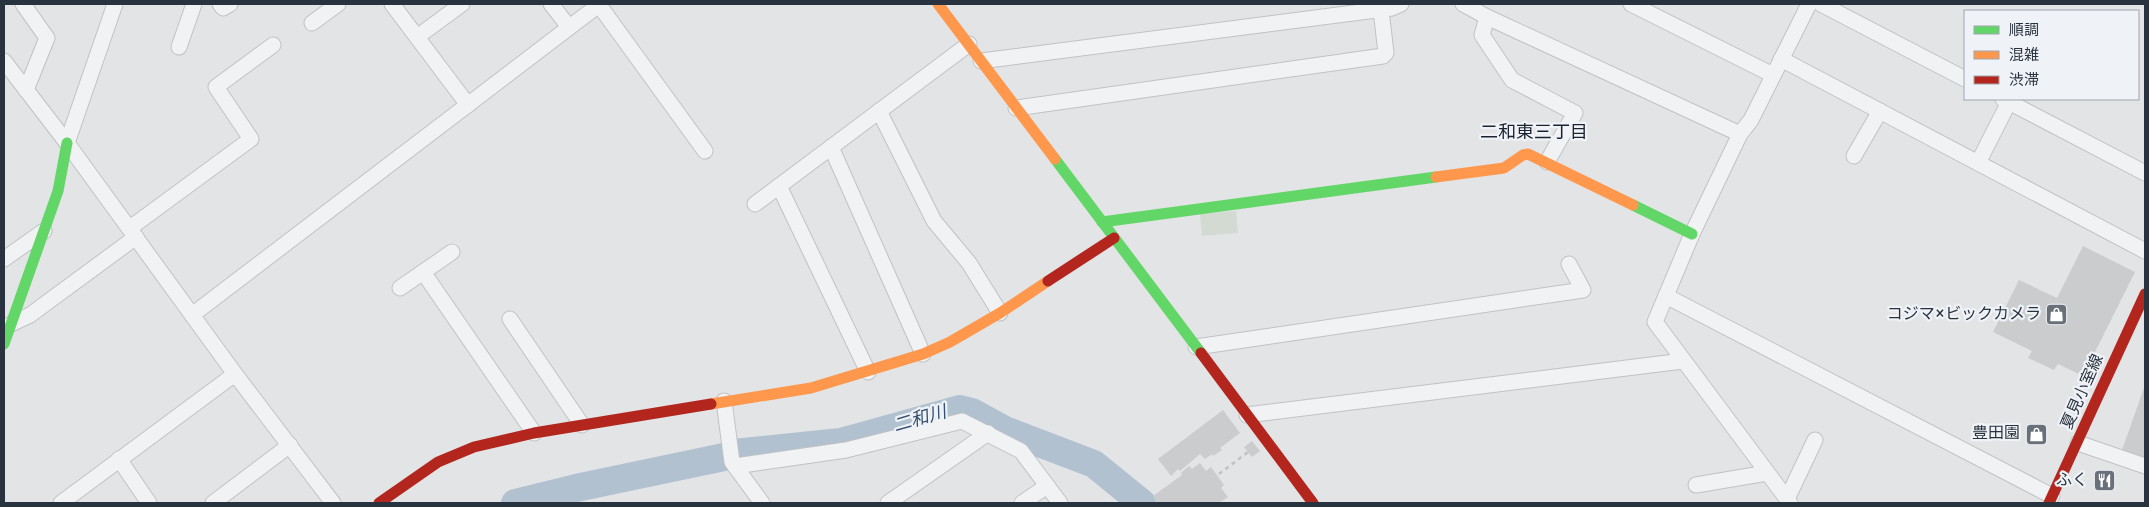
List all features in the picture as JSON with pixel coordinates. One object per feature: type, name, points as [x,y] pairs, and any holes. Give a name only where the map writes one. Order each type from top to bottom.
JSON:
[{"type":"street","points":[[23,4],[47,38],[26,90]]},
{"type":"street","points":[[4,344],[58,191],[67,143],[115,4]]},
{"type":"street","points":[[179,48],[194,4]]},
{"type":"street","points":[[220,4],[223,8],[230,4]]},
{"type":"street","points":[[312,23],[338,4]]},
{"type":"street","points":[[392,4],[468,105]]},
{"type":"street","points":[[417,37],[462,4]]},
{"type":"street","points":[[551,4],[570,27]]},
{"type":"street","points":[[192,315],[599,4],[706,150]]},
{"type":"street","points":[[944,4],[981,61],[1313,503]]},
{"type":"street","points":[[981,61],[1381,10],[1401,4]]},
{"type":"street","points":[[1464,4],[1487,17],[1740,134]]},
{"type":"street","points":[[1631,4],[1773,75]]},
{"type":"street","points":[[1788,501],[1655,322],[1692,234],[1740,134],[1750,120],[1809,4]]},
{"type":"street","points":[[1821,4],[1964,78]]},
{"type":"street","points":[[1016,108],[1383,56],[1386,53],[1381,10]]},
{"type":"street","points":[[1487,17],[1482,35],[1512,80],[1575,113],[1547,162]]},
{"type":"street","points":[[755,204],[969,44]]},
{"type":"street","points":[[11,324],[30,316],[251,138],[216,87],[273,45]]},
{"type":"street","points":[[1781,59],[2145,252]]},
{"type":"street","points":[[4,61],[67,143],[234,374],[333,503]]},
{"type":"street","points":[[1978,163],[2006,100],[2145,173]]},
{"type":"street","points":[[1854,156],[1880,111]]},
{"type":"street","points":[[879,112],[934,221],[969,264],[1000,313]]},
{"type":"street","points":[[831,147],[923,354]]},
{"type":"street","points":[[1102,222],[1504,168],[1523,155],[1528,154],[1692,234]]},
{"type":"street","points":[[779,186],[868,372]]},
{"type":"street","points":[[4,259],[44,231]]},
{"type":"street","points":[[379,503],[438,462],[474,448],[534,433],[811,388],[923,354],[950,342],[1000,313],[1114,238]]},
{"type":"street","points":[[400,288],[452,252]]},
{"type":"street","points":[[1196,347],[1582,290],[1569,264]]},
{"type":"street","points":[[423,272],[534,433]]},
{"type":"street","name":"夏見小室線","points":[[2051,500],[2145,294]]},
{"type":"street","points":[[1666,296],[2051,500]]},
{"type":"street","points":[[510,319],[582,425]]},
{"type":"street","points":[[1247,415],[1683,360]]},
{"type":"street","points":[[61,503],[234,374]]},
{"type":"street","points":[[724,401],[732,458],[757,501]]},
{"type":"street","points":[[732,458],[846,450],[962,421],[1021,451],[1060,503]]},
{"type":"street","points":[[888,503],[988,434]]},
{"type":"street","points":[[1788,501],[1814,440]]},
{"type":"street","points":[[2078,443],[2145,466]]},
{"type":"street","points":[[212,503],[290,445]]},
{"type":"street","points":[[119,459],[149,503]]},
{"type":"street","points":[[1696,485],[1767,473]]},
{"type":"street","points":[[1022,503],[1047,486]]},
{"type":"path","points":[[1218,474],[1248,452]]},
{"type":"shaded area","points":[[1236,211],[1238,233],[1202,236],[1200,214]]},
{"type":"building","name":"コジマ×ビックカメラ","points":[[2083,246],[2135,272],[2083,376],[2058,364],[2054,370],[2028,358],[2032,351],[1993,332],[2019,280],[2057,298]]},
{"type":"building","points":[[2145,385],[2145,458],[2122,450]]},
{"type":"building","points":[[1223,410],[1240,433],[1220,448],[1222,450],[1213,456],[1212,454],[1205,459],[1200,454],[1171,476],[1158,459]]},
{"type":"building","points":[[1252,441],[1260,451],[1252,457],[1244,447]]},
{"type":"building","points":[[1200,463],[1206,471],[1211,467],[1224,485],[1221,488],[1228,497],[1219,503],[1156,503],[1153,496],[1182,475],[1181,473],[1189,466],[1192,469]]},
{"type":"waterway","name":"二和川","points":[[734,453],[841,442],[960,409],[972,412],[1005,430],[1094,464],[1142,503]]},
{"type":"waterway","name":"二和川","points":[[515,503],[576,488],[724,457]]},
{"type":"traffic: fast","points":[[4,344],[58,191],[67,143]]},
{"type":"traffic: fast","points":[[1055,159],[1201,353]]},
{"type":"traffic: fast","points":[[1102,222],[1436,177]]},
{"type":"traffic: fast","points":[[1633,205],[1692,234]]},
{"type":"traffic: slow","points":[[938,4],[1055,159]]},
{"type":"traffic: slow","points":[[1436,177],[1504,168],[1523,155],[1528,154],[1633,205]]},
{"type":"traffic: slow","points":[[711,404],[811,388],[923,354],[950,342],[1000,313],[1048,281]]},
{"type":"traffic: jam","points":[[1048,281],[1114,238]]},
{"type":"traffic: jam","points":[[2049,503],[2145,294]]},
{"type":"traffic: jam","points":[[1201,353],[1313,503]]},
{"type":"traffic: jam","points":[[379,503],[438,462],[474,447],[534,433],[711,404]]},
{"type":"place","name":"コジマ×ビックカメラ","points":[[2057,315]]},
{"type":"place","name":"豊田園","points":[[2036,434]]},
{"type":"place","name":"ふく","points":[[2104,481]]},
{"type":"district","name":"二和東三丁目","points":[[1534,133]]}]
